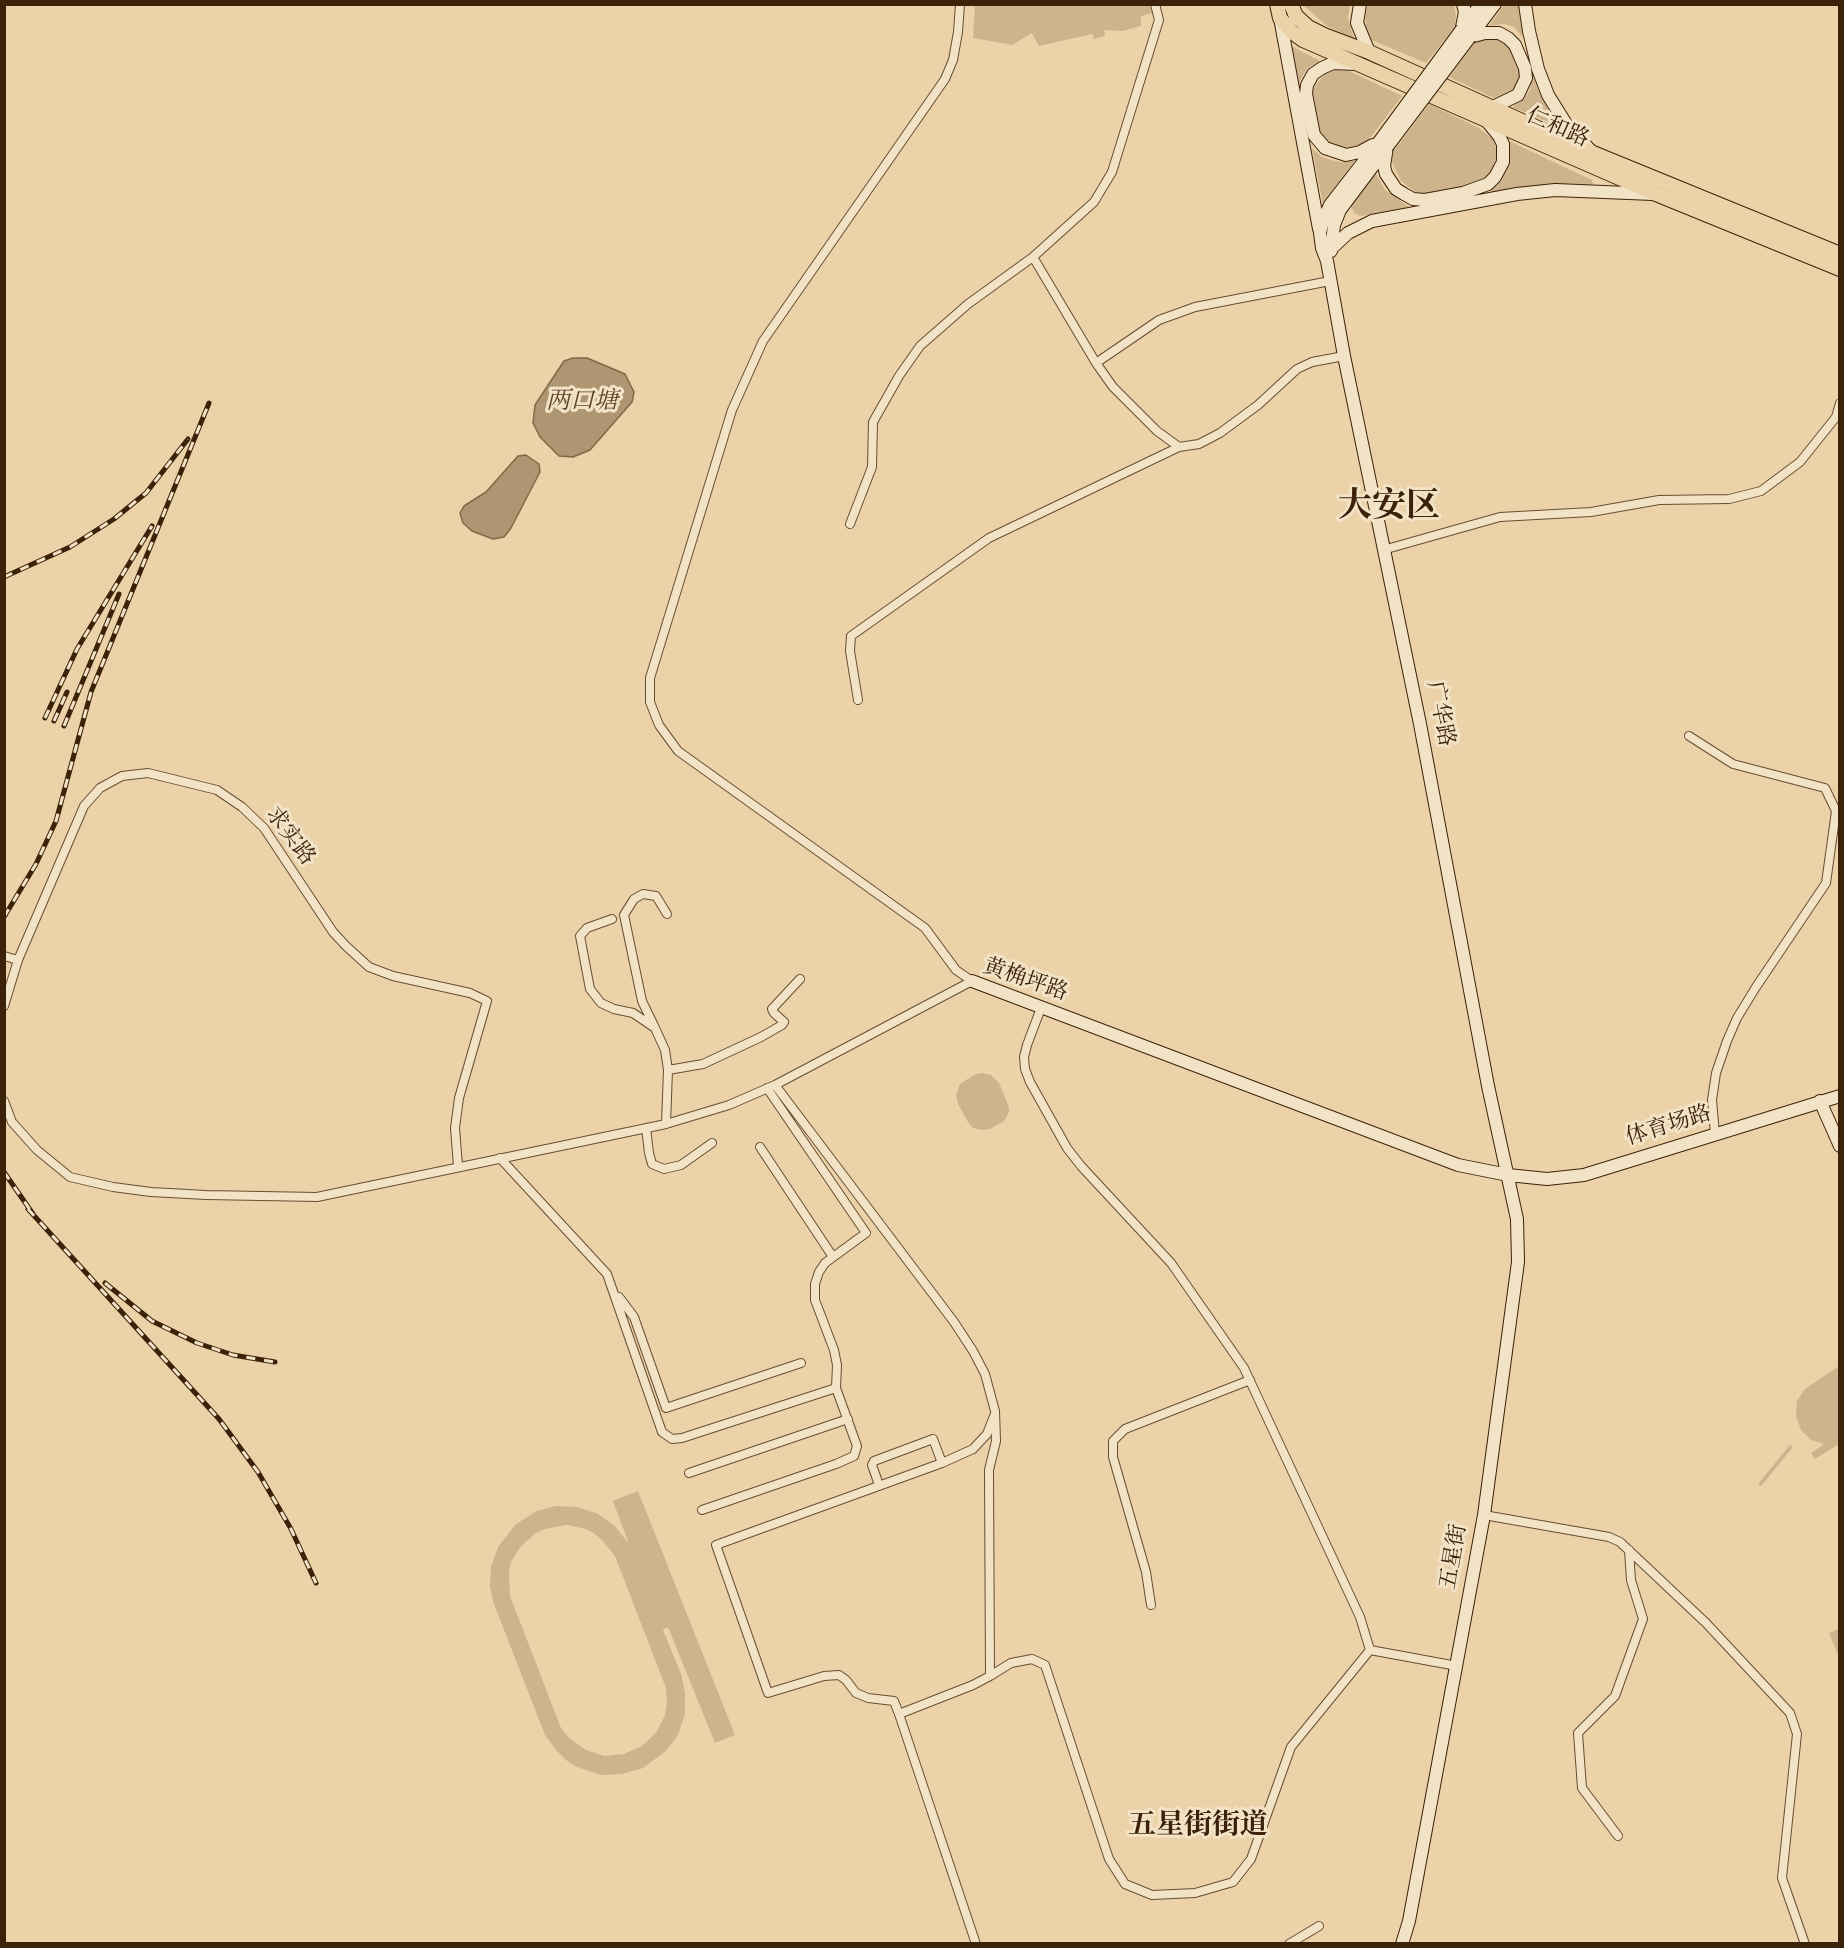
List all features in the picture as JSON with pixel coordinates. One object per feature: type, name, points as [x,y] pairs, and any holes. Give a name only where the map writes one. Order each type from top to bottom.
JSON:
[{"type":"main road","name":"仁和路","points":[[1291,4],[1296,16],[1308,27],[1324,35],[1369,52],[1593,153],[1839,254]]},
{"type":"main road","points":[[1360,4],[1357,23],[1369,52]]},
{"type":"main road","points":[[1463,4],[1466,33]]},
{"type":"main road","points":[[1466,33],[1481,4]]},
{"type":"main road","points":[[1327,261],[1333,247],[1334,225],[1340,210],[1383,145],[1466,33],[1495,4]]},
{"type":"main road","points":[[1525,4],[1538,69],[1548,95],[1566,124],[1593,153]]},
{"type":"main road","name":"仁和路","points":[[1278,11],[1292,32],[1303,40],[1656,194],[1839,269]]},
{"type":"main road","name":"广华路","points":[[1278,11],[1322,248],[1327,261],[1344,356],[1420,724],[1488,1086],[1508,1175]]},
{"type":"main road","points":[[1466,33],[1499,33],[1508,38],[1515,45],[1525,68],[1524,87],[1518,95],[1493,107]]},
{"type":"main road","points":[[1360,64],[1334,63],[1313,74],[1306,85],[1306,94],[1314,135],[1325,148],[1346,155],[1383,145]]},
{"type":"main road","points":[[1383,145],[1386,174],[1396,189],[1404,195],[1413,199],[1425,200],[1463,193],[1488,184],[1495,177],[1503,162],[1503,144],[1486,120]]},
{"type":"main road","points":[[1320,233],[1330,205],[1383,145]]},
{"type":"main road","points":[[1333,247],[1348,233],[1372,221],[1517,194],[1555,190],[1656,194]]},
{"type":"main road","name":"黄桷坪路","points":[[972,981],[1458,1165],[1508,1175]]},
{"type":"main road","name":"体育场路","points":[[1508,1175],[1547,1179],[1584,1175],[1839,1096]]},
{"type":"main road","points":[[1820,1101],[1839,1146]]},
{"type":"main road","name":"五星街","points":[[1402,1944],[1409,1921],[1484,1515],[1518,1262],[1517,1219],[1508,1175]]},
{"type":"street","points":[[960,4],[953,60],[945,79],[763,340],[732,410],[650,678],[650,702],[659,725],[678,751],[925,928],[956,970],[972,981]]},
{"type":"street","points":[[850,524],[872,468],[873,422],[899,375],[920,346],[968,304],[1032,257],[1094,202],[1112,172],[1159,20],[1155,4]]},
{"type":"street","points":[[1032,257],[1113,387],[1157,431],[1179,447]]},
{"type":"street","points":[[1096,363],[1159,320],[1195,307],[1330,281]]},
{"type":"street","points":[[858,700],[850,651],[850,636],[989,538],[1179,447],[1199,444],[1220,433],[1258,405],[1297,369],[1312,362],[1344,356]]},
{"type":"street","points":[[1383,550],[1500,517],[1591,512],[1659,500],[1729,499],[1761,491],[1800,462],[1836,417],[1839,403]]},
{"type":"street","points":[[1689,736],[1733,764],[1826,788],[1838,810],[1826,883],[1756,987],[1737,1018],[1727,1041],[1716,1073],[1712,1100],[1715,1134]]},
{"type":"street","name":"求实路","points":[[4,1006],[18,960],[84,806],[100,788],[122,776],[148,773],[217,790],[242,807],[264,828],[333,932],[369,967],[393,976],[470,993],[487,1001],[459,1098],[455,1128],[458,1166]]},
{"type":"street","points":[[666,1124],[668,1070],[665,1050],[642,1001],[624,915],[634,899],[643,894],[656,896],[667,914]]},
{"type":"street","points":[[612,919],[586,928],[580,936],[590,989],[601,1003],[614,1010],[633,1013],[655,1028]]},
{"type":"street","points":[[4,956],[18,960]]},
{"type":"street","points":[[668,1070],[703,1064],[761,1038],[782,1025],[784,1022],[772,1009],[800,979]]},
{"type":"street","name":"黄桷坪路","points":[[4,1101],[12,1122],[37,1150],[70,1177],[113,1187],[206,1195],[317,1197],[666,1124],[729,1105],[771,1086],[972,981]]},
{"type":"street","points":[[1041,1008],[1027,1045],[1025,1069],[1054,1128],[1081,1166],[1171,1263],[1244,1368],[1360,1617],[1370,1650]]},
{"type":"street","points":[[702,1510],[854,1456],[857,1446],[836,1388],[837,1365],[834,1350],[815,1300],[815,1284],[819,1272],[833,1257],[866,1233],[771,1086]]},
{"type":"street","points":[[771,1086],[954,1322],[985,1374],[996,1411],[996,1441],[989,1470],[990,1676]]},
{"type":"street","points":[[646,1128],[652,1164],[664,1169],[681,1165],[712,1143]]},
{"type":"street","points":[[760,1147],[833,1257]]},
{"type":"street","points":[[500,1158],[607,1274],[662,1432],[672,1439],[682,1438],[836,1388]]},
{"type":"street","points":[[613,1288],[633,1317],[666,1408],[801,1363]]},
{"type":"street","points":[[1151,1605],[1146,1572],[1113,1457],[1113,1441],[1125,1429],[1250,1380]]},
{"type":"street","points":[[976,1944],[894,1701],[868,1698],[856,1693],[839,1675],[824,1676],[768,1693],[716,1545],[942,1463],[973,1449],[987,1434],[996,1411]]},
{"type":"street","points":[[689,1473],[848,1419]]},
{"type":"street","points":[[879,1485],[872,1465],[874,1461],[933,1439],[942,1463]]},
{"type":"street","points":[[1484,1515],[1609,1537],[1620,1542],[1706,1623],[1790,1713],[1797,1734],[1782,1878],[1804,1944]]},
{"type":"street","points":[[1618,1836],[1582,1788],[1578,1733],[1615,1696],[1643,1619],[1631,1580],[1629,1550]]},
{"type":"street","points":[[1370,1650],[1457,1666]]},
{"type":"street","points":[[899,1714],[973,1685],[1011,1663],[1032,1659],[1045,1665],[1109,1859],[1125,1884],[1152,1894],[1195,1893],[1233,1882],[1251,1859],[1291,1747],[1370,1650]]},
{"type":"street","points":[[1289,1944],[1319,1926]]},
{"type":"shaded area","points":[[975,5],[1149,5],[1153,13],[1141,16],[1141,26],[1122,31],[1104,30],[1105,36],[1094,39],[1092,34],[1039,46],[1032,33],[1012,45],[973,38]]},
{"type":"shaded area","points":[[1303,5],[1350,5],[1348,18],[1354,39],[1327,26]]},
{"type":"shaded area","points":[[1368,5],[1454,5],[1456,16],[1454,28],[1426,63],[1372,40],[1366,28],[1365,13]]},
{"type":"shaded area","points":[[1504,5],[1520,5],[1523,38],[1514,27],[1504,24],[1489,26]]},
{"type":"shaded area","points":[[1495,37],[1509,44],[1520,74],[1513,92],[1494,98],[1449,77],[1475,42]]},
{"type":"shaded area","points":[[1291,46],[1320,61],[1307,68],[1299,83]]},
{"type":"shaded area","points":[[1335,70],[1349,71],[1402,96],[1371,137],[1362,144],[1339,147],[1327,143],[1318,130],[1312,92],[1325,74]]},
{"type":"shaded area","points":[[1532,74],[1539,92],[1560,127],[1512,107],[1524,99],[1530,90]]},
{"type":"shaded area","points":[[1429,104],[1479,128],[1493,139],[1497,151],[1495,162],[1485,177],[1466,187],[1431,194],[1415,192],[1401,181],[1392,162],[1393,152]]},
{"type":"shaded area","points":[[1509,141],[1592,180],[1593,185],[1489,193],[1500,182],[1507,167]]},
{"type":"shaded area","points":[[1312,148],[1322,157],[1331,160],[1355,161],[1323,204]]},
{"type":"shaded area","points":[[1375,172],[1385,190],[1409,207],[1360,216],[1354,213],[1351,205]]},
{"type":"shaded area","points":[[982,1073],[991,1075],[999,1083],[1009,1112],[1004,1121],[990,1129],[982,1130],[973,1128],[968,1122],[958,1104],[956,1095],[960,1084]]},
{"type":"shaded area","points":[[1839,1366],[1839,1444],[1815,1459],[1811,1453],[1824,1444],[1811,1440],[1801,1430],[1796,1416],[1797,1401],[1805,1389]]},
{"type":"shaded area","points":[[1790,1445],[1793,1447],[1761,1486],[1758,1484]]},
{"type":"shaded area","points":[[638,1491],[735,1735],[715,1743],[668,1627],[663,1630],[681,1674],[685,1692],[685,1714],[678,1735],[666,1751],[643,1768],[622,1774],[602,1775],[577,1767],[566,1760],[545,1735],[494,1604],[490,1587],[491,1567],[498,1547],[516,1524],[537,1511],[556,1506],[576,1507],[596,1513],[614,1525],[629,1544],[613,1501]],"holes":[[[567,1525],[586,1529],[602,1540],[615,1556],[666,1688],[665,1715],[656,1733],[642,1746],[624,1754],[604,1756],[586,1750],[570,1739],[561,1728],[510,1596],[511,1562],[521,1546],[536,1533],[545,1529]]]},
{"type":"shaded area","points":[[1839,1629],[1839,1657],[1829,1633]]},
{"type":"water","name":"两口塘","points":[[573,358],[587,358],[625,374],[634,392],[632,402],[590,450],[573,457],[559,456],[540,437],[533,423],[535,405],[564,361]]},
{"type":"water","points":[[526,455],[539,464],[540,472],[511,528],[504,537],[493,539],[472,531],[463,523],[460,513],[464,506],[486,492],[518,456]]},
{"type":"railway","points":[[4,917],[36,864],[56,821],[91,692],[209,403]]},
{"type":"railway","points":[[4,577],[70,547],[114,519],[146,493],[188,439]]},
{"type":"railway","points":[[45,718],[77,649],[152,526]]},
{"type":"railway","points":[[64,726],[119,594]]},
{"type":"railway","points":[[54,721],[67,692]]},
{"type":"railway","points":[[4,1172],[33,1214]]},
{"type":"railway","points":[[28,1209],[219,1419],[258,1472],[291,1529],[316,1583]]},
{"type":"railway","points":[[105,1283],[152,1321],[197,1343],[233,1355],[275,1362]]},
{"type":"district","name":"大安区","points":[[1389,509]]},
{"type":"district","name":"五星街街道","points":[[1198,1827]]}]
